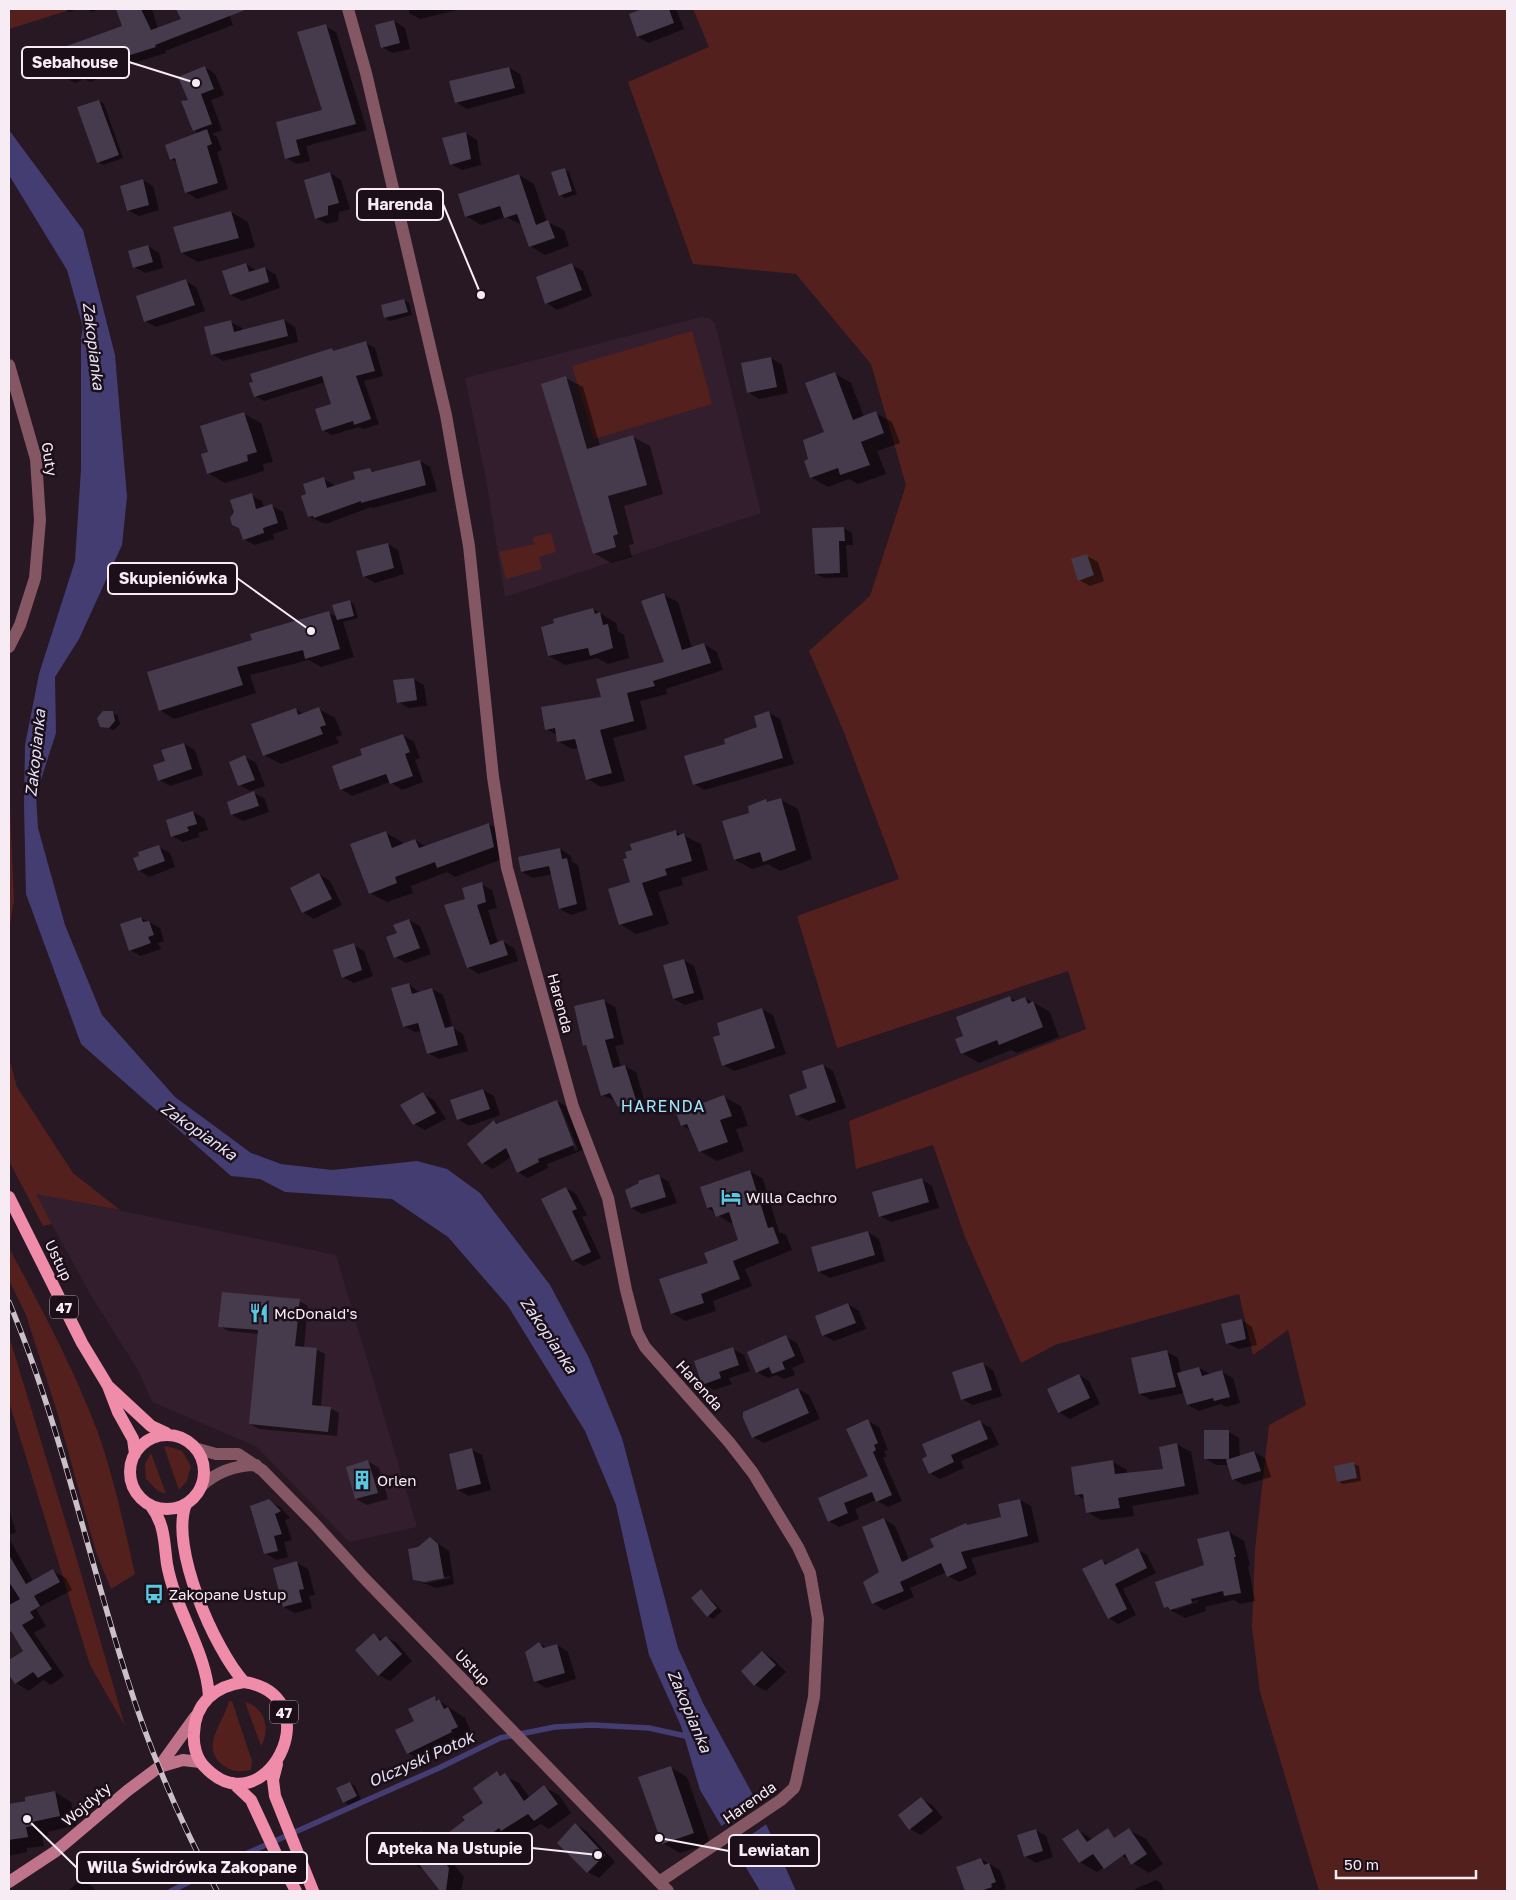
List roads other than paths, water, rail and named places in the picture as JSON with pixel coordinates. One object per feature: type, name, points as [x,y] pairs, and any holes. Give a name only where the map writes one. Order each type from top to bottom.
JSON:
[{"type":"main road","name":"Ustup","points":[[9,1197],[82,1343],[108,1386],[118,1412],[133,1439],[135,1454]]},
{"type":"main road","name":"Ustup","points":[[108,1386],[151,1426],[166,1433]]},
{"type":"main road","name":"47","points":[[166,1433],[188,1440],[198,1449]]},
{"type":"main road","points":[[135,1454],[147,1441],[166,1433]]},
{"type":"main road","points":[[198,1449],[205,1468],[201,1486]]},
{"type":"main road","name":"47","points":[[135,1454],[130,1466],[131,1480],[138,1495],[151,1506],[162,1524],[170,1575],[205,1673],[209,1696]]},
{"type":"main road","name":"47","points":[[201,1486],[194,1497],[186,1504],[182,1518],[181,1530],[186,1564],[220,1648],[230,1665],[244,1682],[252,1684],[270,1694],[285,1715],[288,1738],[278,1762],[273,1787],[283,1820],[313,1891]]},
{"type":"main road","points":[[151,1506],[168,1510],[186,1504]]},
{"type":"main road","points":[[244,1682],[226,1686],[209,1696],[196,1716],[193,1740],[200,1762],[216,1776],[233,1783],[251,1800],[278,1858],[296,1891]]},
{"type":"main road","name":"47","points":[[233,1783],[258,1779],[278,1762]]},
{"type":"street","name":"Harenda","points":[[348,9],[370,89],[446,415],[468,546],[493,777],[508,868],[573,1107],[611,1206],[623,1280],[637,1332],[645,1347],[729,1442],[753,1473],[804,1557],[815,1591],[818,1630],[814,1697],[794,1788],[780,1800],[712,1847],[664,1887]]},
{"type":"street","name":"Guty","points":[[9,365],[36,459],[40,520],[35,578],[20,626],[9,647]]},
{"type":"street","name":"Ustup","points":[[198,1449],[216,1454],[238,1454],[256,1465],[308,1516],[364,1578],[664,1887]]},
{"type":"street","points":[[201,1486],[217,1474],[239,1466],[256,1465]]},
{"type":"street","name":"Wojdyły","points":[[9,1882],[56,1851],[159,1767],[196,1716]]},
{"type":"street","name":"Wojdyły","points":[[159,1767],[183,1760],[200,1762]]},
{"type":"water","name":"Zakopianka","points":[[9,130],[83,230],[115,355],[127,497],[122,545],[79,639],[55,677],[56,733],[36,795],[38,828],[65,925],[102,1015],[175,1097],[251,1153],[281,1164],[332,1170],[417,1161],[447,1169],[480,1193],[550,1285],[589,1358],[622,1438],[678,1648],[703,1703],[753,1795],[796,1891],[760,1891],[700,1790],[681,1726],[649,1655],[616,1505],[585,1431],[508,1306],[448,1237],[392,1199],[285,1192],[260,1179],[231,1176],[81,1044],[26,894],[24,806],[25,745],[39,674],[75,561],[81,469],[81,338],[83,327],[67,270],[9,175]]},
{"type":"waterway","name":"Olczyski Potok","points":[[171,1891],[250,1852],[439,1768],[500,1738],[555,1727],[592,1725],[649,1728],[690,1737]]},
{"type":"railway","points":[[9,1302],[27,1348],[58,1441],[136,1706],[167,1787],[217,1891]]},
{"type":"place","name":"Sebahouse","points":[[196,83]]},
{"type":"place","name":"Harenda","points":[[481,295]]},
{"type":"place","name":"Skupieniówka","points":[[311,631]]},
{"type":"place","name":"Willa Cachro","points":[[731,1197]]},
{"type":"place","name":"McDonald's","points":[[259,1313]]},
{"type":"place","name":"Orlen","points":[[362,1480]]},
{"type":"place","name":"Zakopane Ustup","points":[[154,1594]]},
{"type":"place","name":"Willa Świdrówka Zakopane","points":[[27,1819]]},
{"type":"place","name":"Lewiatan","points":[[659,1838]]},
{"type":"place","name":"Apteka Na Ustupie","points":[[598,1855]]},
{"type":"district","name":"HARENDA","points":[[663,1106]]}]
